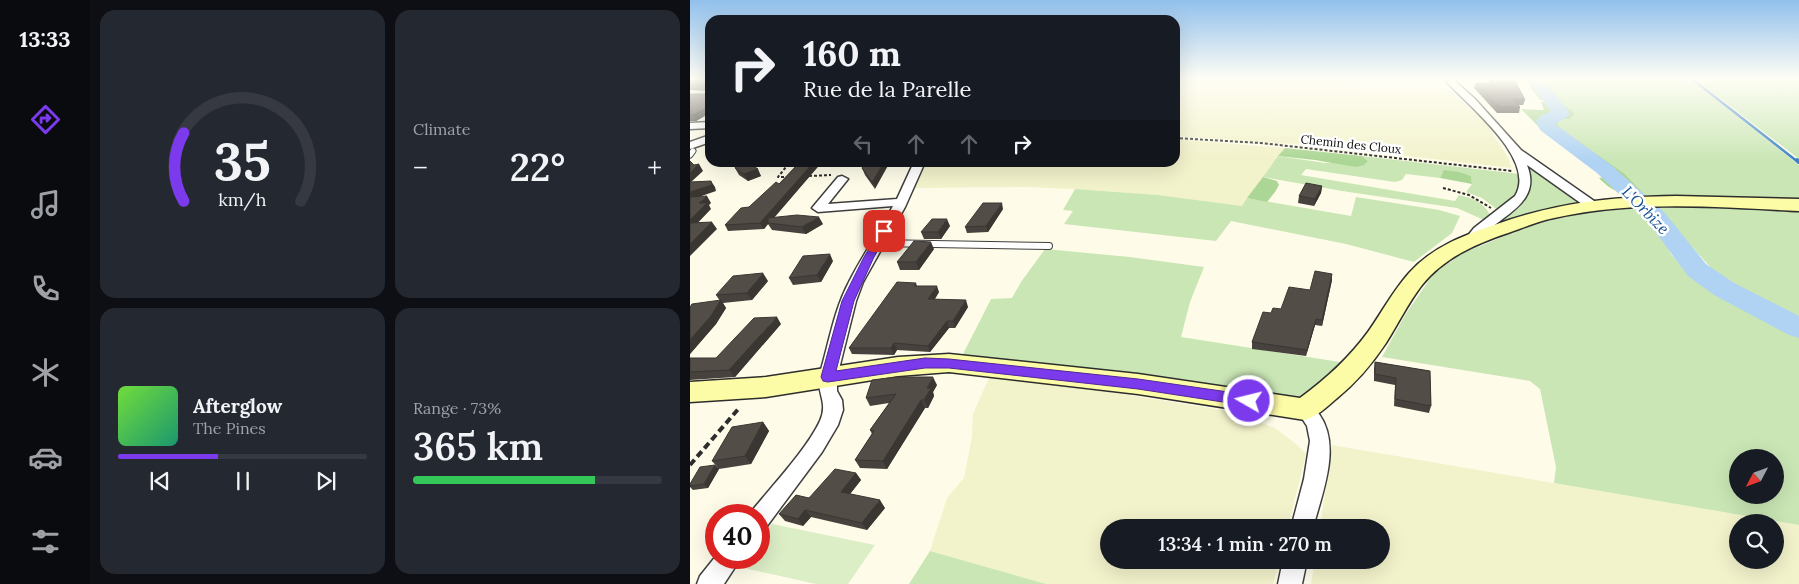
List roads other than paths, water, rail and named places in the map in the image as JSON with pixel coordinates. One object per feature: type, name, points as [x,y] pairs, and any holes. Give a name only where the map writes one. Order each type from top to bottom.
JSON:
[{"type":"street","points":[[1476,106],[1517,152],[1593,206]]},
{"type":"street","points":[[690,126],[705,125]]},
{"type":"street","points":[[691,151],[705,141]]},
{"type":"street","points":[[691,151],[705,150]]},
{"type":"street","points":[[1473,238],[1479,229],[1512,206],[1522,193],[1526,184],[1525,172],[1517,152]]},
{"type":"street","points":[[770,505],[815,446],[828,425],[834,410],[833,400],[828,391],[828,377],[848,301],[856,282],[901,202],[918,167]]},
{"type":"street","points":[[842,179],[818,208],[901,202]]},
{"type":"street","points":[[1305,409],[1354,368],[1414,282],[1426,268],[1445,254],[1473,238],[1536,217],[1593,206],[1636,202],[1734,202],[1799,205]]},
{"type":"street","points":[[690,392],[745,390],[925,363],[949,363],[1138,384],[1305,409],[1314,420],[1319,433],[1319,453],[1304,519]]},
{"type":"street","points":[[709,584],[721,569]]},
{"type":"street","points":[[1290,584],[1293,569]]},
{"type":"lane","points":[[877,243],[1050,246]]},
{"type":"waterway","name":"L'Orbize","points":[[1555,106],[1561,113],[1545,121],[1546,126],[1604,169],[1656,217],[1697,270],[1724,289],[1799,328]]},
{"type":"waterway","points":[[1727,106],[1798,162]]}]
